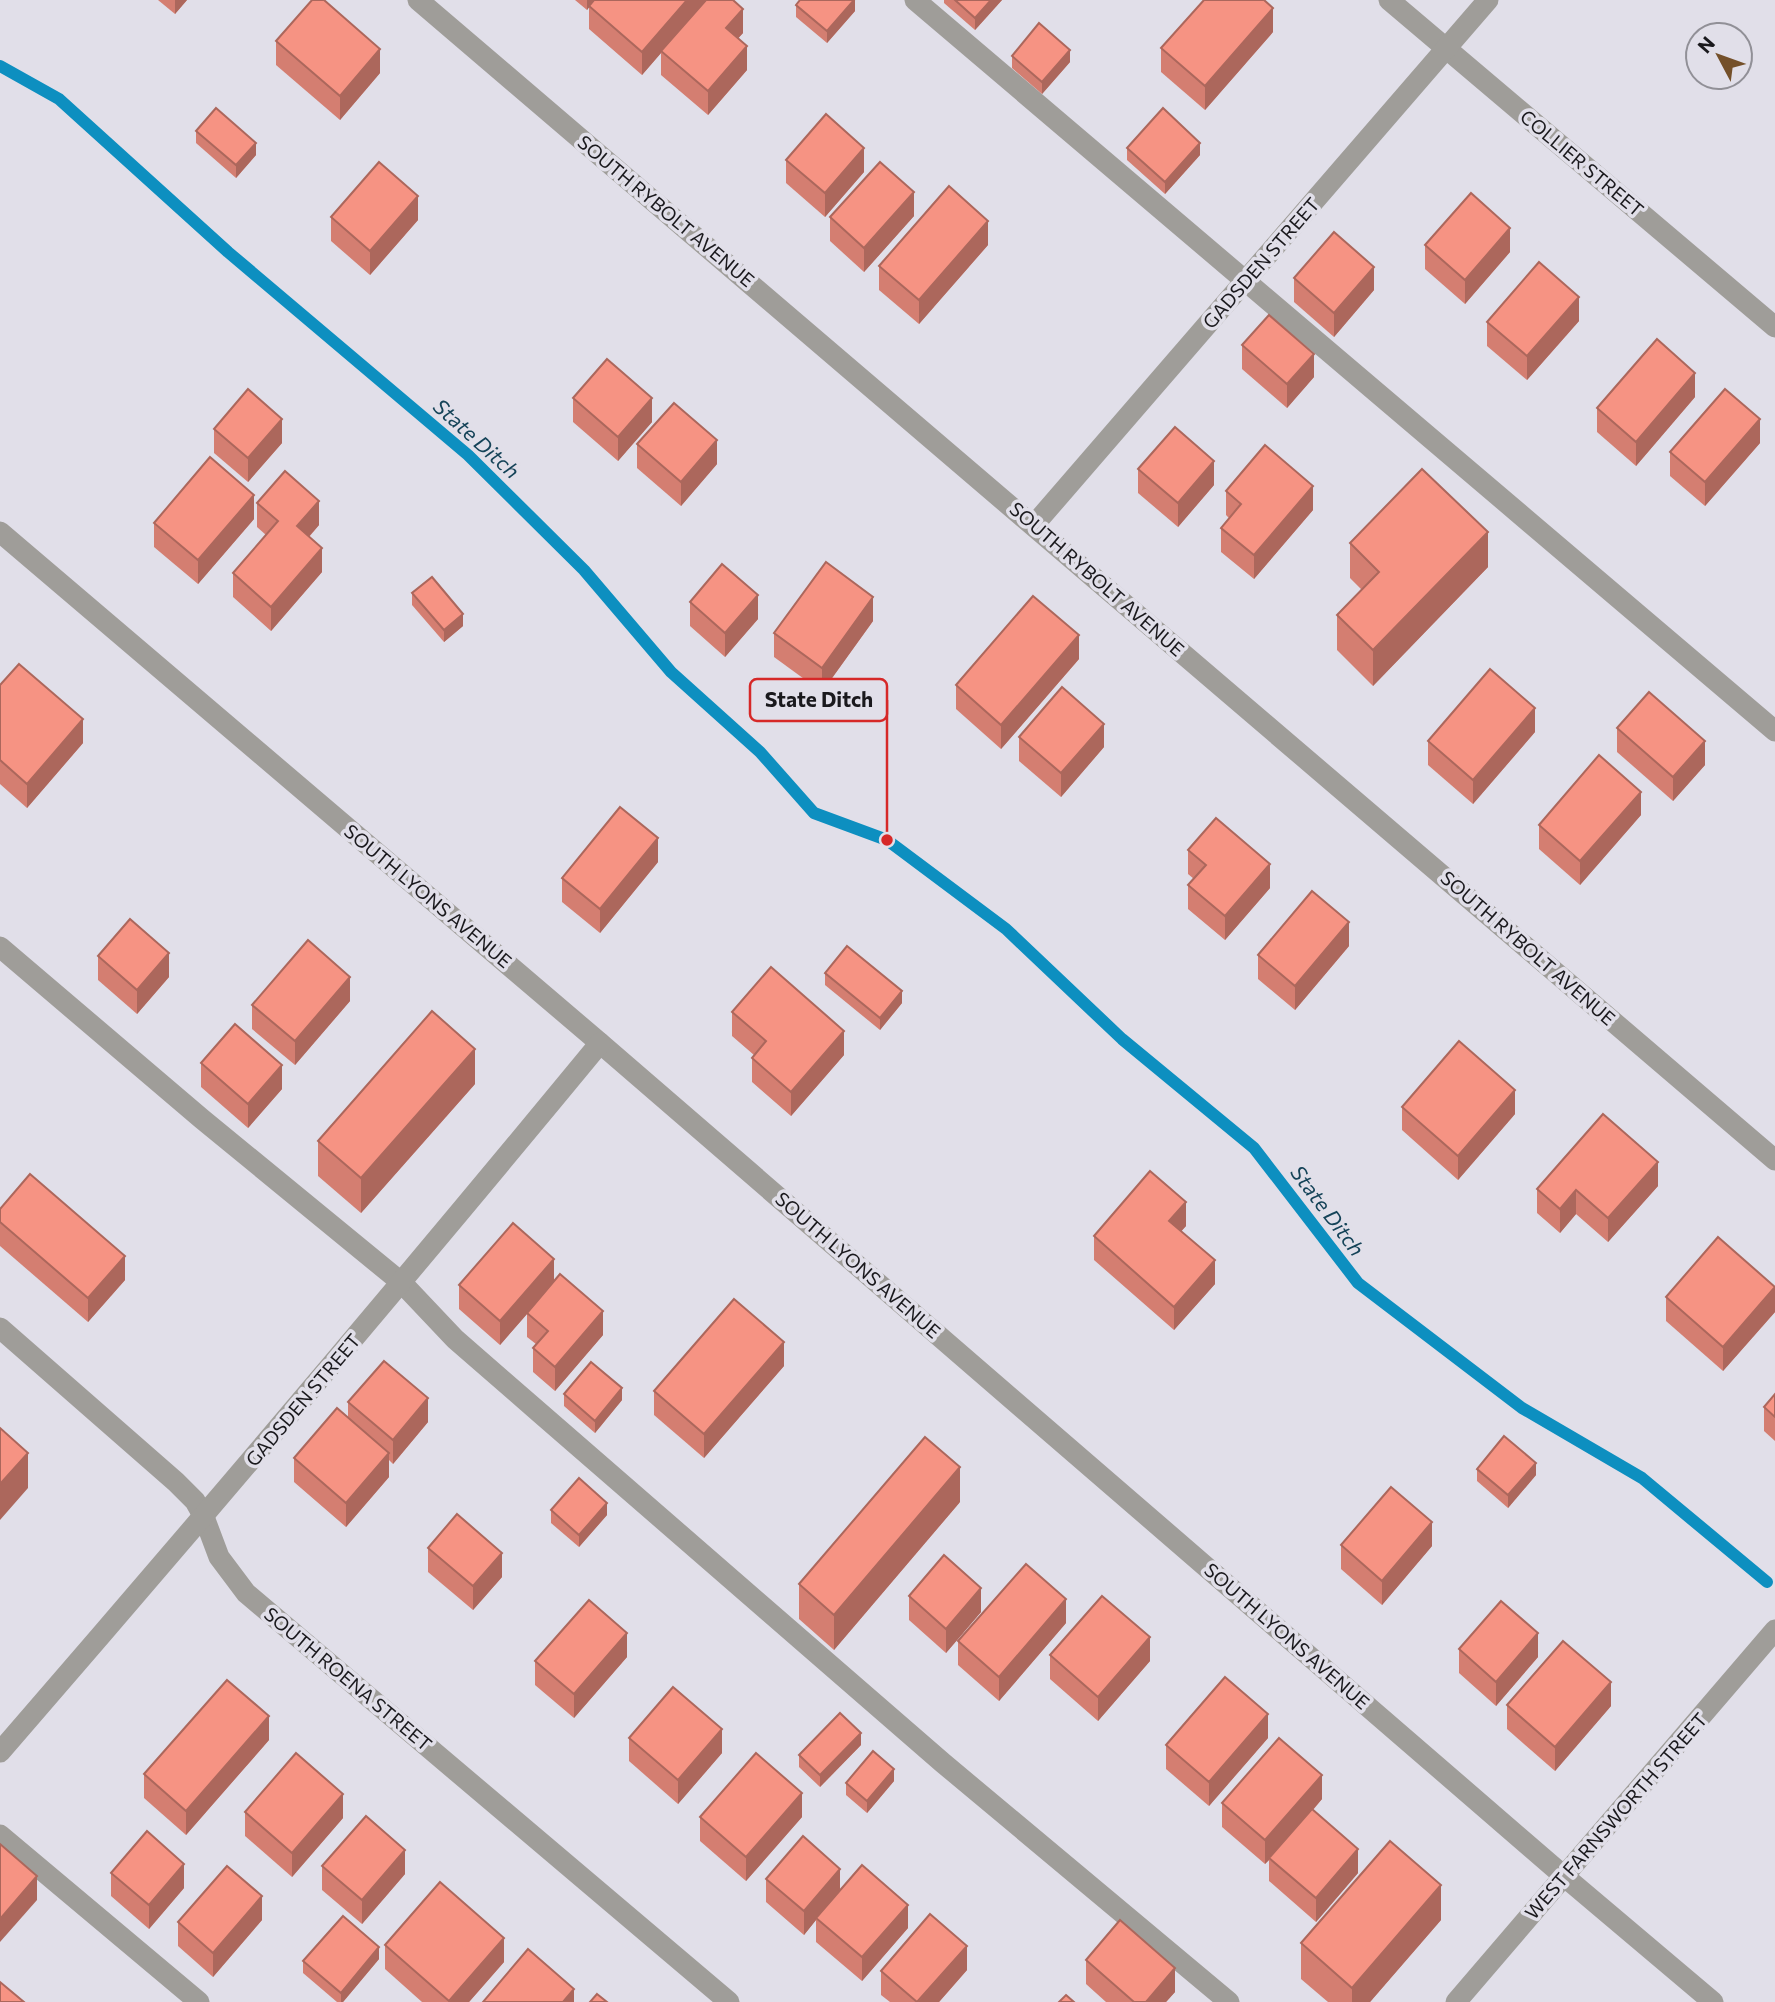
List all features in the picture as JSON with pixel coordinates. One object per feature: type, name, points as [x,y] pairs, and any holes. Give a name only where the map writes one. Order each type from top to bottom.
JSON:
[{"type":"street","name":"SOUTH RYBOLT AVENUE","points":[[418,0],[1775,1160]]},
{"type":"street","points":[[915,0],[1775,731]]},
{"type":"street","name":"COLLIER STREET","points":[[1389,0],[1775,327]]},
{"type":"street","name":"GADSDEN STREET","points":[[1034,525],[1488,0]]},
{"type":"street","name":"SOUTH LYONS AVENUE","points":[[0,532],[600,1043],[1713,2002]]},
{"type":"street","points":[[0,947],[202,1119],[402,1283],[455,1339],[540,1413],[943,1763],[1229,2002]]},
{"type":"street","name":"GADSDEN STREET","points":[[0,1752],[204,1517],[600,1043]]},
{"type":"street","name":"SOUTH ROENA STREET","points":[[0,1328],[195,1501],[219,1557],[246,1593],[729,2002]]},
{"type":"street","name":"WEST FARNSWORTH STREET","points":[[1456,2002],[1775,1630]]},
{"type":"street","points":[[0,1835],[199,2002]]},
{"type":"building","points":[[312,0],[324,0],[380,49],[340,96],[276,41]]},
{"type":"building","points":[[594,0],[687,0],[642,52],[589,6]]},
{"type":"building","points":[[706,0],[733,0],[743,9],[726,28],[747,46],[708,91],[661,51]]},
{"type":"building","points":[[800,0],[854,0],[827,31],[796,5]]},
{"type":"building","points":[[955,0],[991,0],[975,18]]},
{"type":"building","points":[[1204,0],[1264,0],[1273,8],[1205,86],[1161,48]]},
{"type":"building","points":[[1039,23],[1070,50],[1042,82],[1012,56]]},
{"type":"building","points":[[216,108],[256,143],[236,165],[196,131]]},
{"type":"building","points":[[1163,108],[1200,143],[1165,182],[1127,148]]},
{"type":"building","points":[[826,114],[864,148],[825,193],[786,160]]},
{"type":"building","points":[[379,162],[418,196],[370,251],[331,217]]},
{"type":"building","points":[[880,162],[914,192],[864,248],[830,217]]},
{"type":"building","points":[[949,186],[988,221],[919,300],[879,266]]},
{"type":"building","points":[[1471,193],[1510,228],[1465,280],[1425,245]]},
{"type":"building","points":[[1334,232],[1374,267],[1334,313],[1294,278]]},
{"type":"building","points":[[1539,262],[1579,297],[1527,356],[1487,322]]},
{"type":"building","points":[[1269,315],[1314,354],[1287,384],[1242,345]]},
{"type":"building","points":[[1657,339],[1695,373],[1636,442],[1597,408]]},
{"type":"building","points":[[607,359],[652,398],[618,437],[573,398]]},
{"type":"building","points":[[248,389],[282,419],[248,458],[214,429]]},
{"type":"building","points":[[1725,389],[1760,419],[1705,482],[1670,452]]},
{"type":"building","points":[[674,403],[717,440],[681,482],[637,444]]},
{"type":"building","points":[[1175,427],[1214,461],[1178,503],[1138,469]]},
{"type":"building","points":[[1265,445],[1313,486],[1254,555],[1221,528],[1241,504],[1226,491]]},
{"type":"building","points":[[210,457],[254,495],[198,560],[154,523]]},
{"type":"building","points":[[1422,469],[1488,532],[1373,650],[1337,615],[1379,572],[1350,543]]},
{"type":"building","points":[[285,471],[319,501],[297,526],[322,548],[271,607],[233,573],[278,521],[257,503]]},
{"type":"building","points":[[826,562],[873,597],[822,668],[774,633]]},
{"type":"building","points":[[722,564],[758,595],[725,633],[690,602]]},
{"type":"building","points":[[432,577],[463,614],[444,630],[412,593]]},
{"type":"building","points":[[1033,596],[1079,635],[1001,725],[956,685]]},
{"type":"building","points":[[19,664],[83,719],[27,784],[0,760],[0,685]]},
{"type":"building","points":[[1490,669],[1535,708],[1473,780],[1428,741]]},
{"type":"building","points":[[1062,687],[1104,724],[1061,773],[1019,737]]},
{"type":"building","points":[[1649,692],[1705,741],[1673,777],[1617,728]]},
{"type":"building","points":[[1599,755],[1641,792],[1580,861],[1539,825]]},
{"type":"building","points":[[620,807],[658,838],[600,909],[562,878]]},
{"type":"building","points":[[1216,818],[1270,864],[1225,916],[1188,885],[1206,865],[1188,850]]},
{"type":"building","points":[[1312,891],[1349,922],[1295,986],[1258,955]]},
{"type":"building","points":[[130,919],[169,953],[137,990],[98,956]]},
{"type":"building","points":[[308,940],[350,977],[295,1041],[252,1005]]},
{"type":"building","points":[[847,946],[902,991],[880,1018],[825,973]]},
{"type":"building","points":[[771,967],[844,1031],[791,1092],[752,1058],[766,1041],[732,1012]]},
{"type":"building","points":[[432,1011],[475,1049],[361,1178],[318,1141]]},
{"type":"building","points":[[235,1024],[282,1065],[248,1104],[201,1063]]},
{"type":"building","points":[[1459,1041],[1515,1090],[1458,1156],[1402,1107]]},
{"type":"building","points":[[1603,1114],[1658,1162],[1608,1218],[1576,1190],[1560,1209],[1537,1189]]},
{"type":"building","points":[[1150,1171],[1186,1202],[1169,1221],[1215,1260],[1174,1307],[1094,1236]]},
{"type":"building","points":[[30,1174],[125,1256],[88,1298],[0,1222],[0,1209]]},
{"type":"building","points":[[513,1223],[554,1259],[500,1321],[459,1285]]},
{"type":"building","points":[[1718,1237],[1775,1287],[1723,1347],[1666,1297]]},
{"type":"building","points":[[560,1274],[603,1311],[555,1367],[533,1348],[548,1331],[527,1313]]},
{"type":"building","points":[[734,1299],[784,1342],[704,1434],[654,1391]]},
{"type":"building","points":[[384,1361],[428,1398],[393,1440],[348,1402]]},
{"type":"building","points":[[591,1362],[622,1388],[595,1421],[564,1394]]},
{"type":"building","points":[[1775,1394],[1775,1417],[1764,1407]]},
{"type":"building","points":[[337,1408],[389,1453],[346,1503],[294,1458]]},
{"type":"building","points":[[0,1428],[28,1453],[0,1484]]},
{"type":"building","points":[[1504,1436],[1536,1463],[1508,1495],[1477,1469]]},
{"type":"building","points":[[925,1437],[960,1467],[834,1615],[799,1584]]},
{"type":"building","points":[[579,1478],[607,1503],[579,1535],[551,1510]]},
{"type":"building","points":[[1391,1487],[1432,1522],[1382,1581],[1341,1545]]},
{"type":"building","points":[[457,1514],[502,1553],[473,1586],[428,1548]]},
{"type":"building","points":[[944,1555],[981,1588],[946,1629],[909,1596]]},
{"type":"building","points":[[1026,1564],[1066,1599],[999,1677],[958,1641]]},
{"type":"building","points":[[1102,1596],[1150,1637],[1098,1697],[1050,1655]]},
{"type":"building","points":[[589,1600],[627,1633],[574,1694],[535,1661]]},
{"type":"building","points":[[1501,1601],[1538,1633],[1496,1682],[1459,1649]]},
{"type":"building","points":[[1563,1641],[1611,1682],[1555,1747],[1507,1705]]},
{"type":"building","points":[[1225,1677],[1268,1714],[1209,1782],[1166,1745]]},
{"type":"building","points":[[227,1680],[269,1716],[186,1811],[144,1774]]},
{"type":"building","points":[[673,1687],[722,1729],[678,1780],[629,1738]]},
{"type":"building","points":[[840,1713],[861,1733],[820,1775],[799,1755]]},
{"type":"building","points":[[1279,1738],[1322,1775],[1265,1840],[1222,1803]]},
{"type":"building","points":[[873,1751],[894,1769],[867,1801],[846,1783]]},
{"type":"building","points":[[296,1753],[343,1794],[292,1853],[245,1812]]},
{"type":"building","points":[[756,1753],[802,1793],[746,1857],[700,1817]]},
{"type":"building","points":[[1312,1809],[1358,1849],[1316,1898],[1269,1858]]},
{"type":"building","points":[[366,1816],[405,1850],[362,1900],[322,1866]]},
{"type":"building","points":[[147,1831],[184,1864],[149,1905],[111,1873]]},
{"type":"building","points":[[803,1836],[840,1869],[804,1911],[766,1879]]},
{"type":"building","points":[[1390,1841],[1441,1885],[1352,1988],[1301,1943]]},
{"type":"building","points":[[0,1844],[37,1876],[0,1919]]},
{"type":"building","points":[[862,1865],[908,1905],[862,1957],[816,1918]]},
{"type":"building","points":[[227,1866],[262,1896],[213,1953],[178,1922]]},
{"type":"building","points":[[440,1882],[504,1938],[449,2001],[385,1945]]},
{"type":"building","points":[[930,1914],[967,1946],[917,2002],[881,1971]]},
{"type":"building","points":[[343,1916],[379,1947],[341,1993],[303,1961]]},
{"type":"building","points":[[1120,1920],[1175,1968],[1146,2002],[1134,2002],[1086,1960]]},
{"type":"building","points":[[528,1949],[574,1989],[563,2002],[483,2002]]},
{"type":"building","points":[[0,1982],[24,2002],[0,2002]]},
{"type":"building","points":[[597,1994],[607,2002],[590,2002]]},
{"type":"building","points":[[1066,1995],[1074,2002],[1059,2002]]},
{"type":"waterway","name":"State Ditch","points":[[0,66],[59,99],[228,252],[468,455],[584,570],[671,672],[760,752],[814,813],[887,840],[1006,929],[1122,1039],[1254,1148],[1358,1283],[1522,1408],[1642,1478],[1767,1582]]},
{"type":"place","name":"State Ditch","points":[[887,840]]}]
